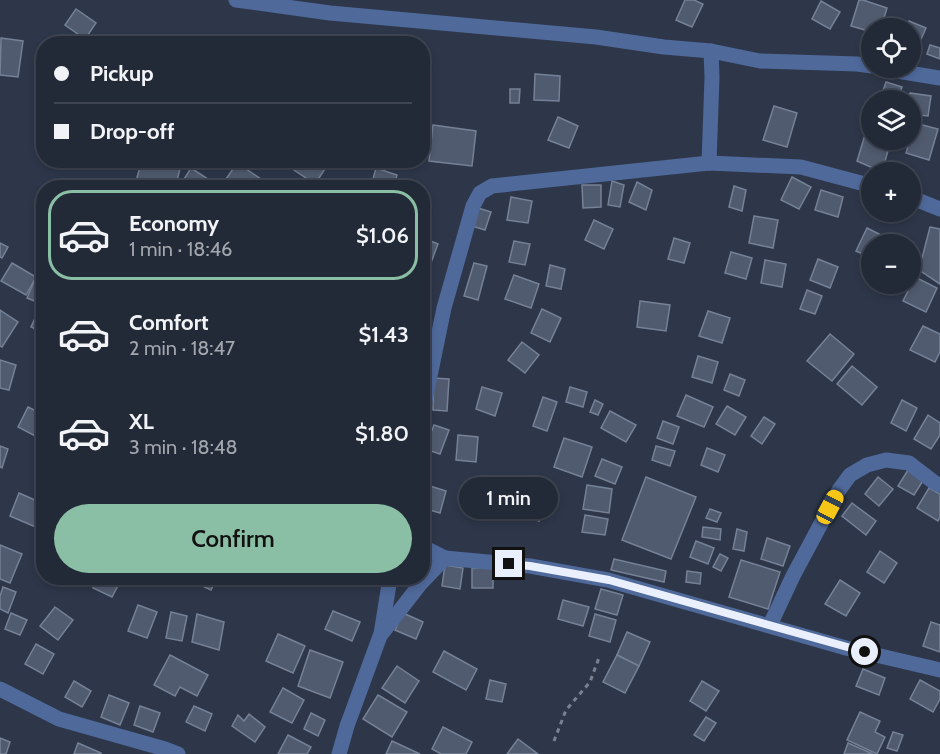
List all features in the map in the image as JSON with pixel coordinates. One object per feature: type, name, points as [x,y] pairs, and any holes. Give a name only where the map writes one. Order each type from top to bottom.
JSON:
[{"type":"street","points":[[237,0],[330,13],[596,37],[711,51],[760,61],[861,65]]},
{"type":"street","points":[[709,163],[711,51]]},
{"type":"street","points":[[921,75],[940,78]]},
{"type":"street","points":[[430,376],[444,308],[473,206],[480,193],[492,186],[709,163],[801,167],[861,183]]},
{"type":"street","points":[[921,201],[940,209]]},
{"type":"street","points":[[770,625],[793,576],[839,490],[850,475],[867,465],[886,460],[909,463],[940,485]]},
{"type":"street","points":[[430,550],[446,558],[530,566],[609,580],[846,648],[940,670]]},
{"type":"street","points":[[430,575],[446,558]]},
{"type":"street","points":[[339,754],[380,636],[389,585]]},
{"type":"street","points":[[380,636],[420,585]]},
{"type":"street","points":[[0,689],[59,719],[165,748],[178,754]]},
{"type":"path","points":[[554,741],[566,710],[590,682],[600,655]]},
{"type":"building","points":[[685,0],[694,0],[703,4],[692,27],[676,20]]},
{"type":"building","points":[[859,0],[887,8],[884,18],[861,18],[861,29],[851,26]]},
{"type":"building","points":[[821,1],[840,12],[830,29],[812,19]]},
{"type":"building","points":[[76,9],[96,23],[87,36],[81,36],[65,25]]},
{"type":"building","points":[[921,26],[926,28],[921,39]]},
{"type":"building","points":[[1,38],[23,41],[18,77],[0,75]]},
{"type":"building","points":[[930,45],[940,48],[940,59],[927,54]]},
{"type":"building","points":[[535,74],[560,76],[559,101],[534,100]]},
{"type":"building","points":[[886,82],[902,87],[901,90],[883,90]]},
{"type":"building","points":[[510,89],[520,89],[519,103],[510,103]]},
{"type":"building","points":[[921,95],[931,96],[928,116],[921,115]]},
{"type":"building","points":[[774,106],[797,113],[787,147],[763,140]]},
{"type":"building","points":[[558,117],[578,126],[569,148],[548,140]]},
{"type":"building","points":[[433,125],[476,131],[472,166],[430,161]]},
{"type":"building","points":[[921,125],[938,129],[929,160],[906,153],[907,150],[921,150]]},
{"type":"building","points":[[861,148],[861,150],[888,150],[885,162],[857,161]]},
{"type":"building","points":[[140,168],[180,169],[177,180],[136,180]]},
{"type":"building","points":[[191,168],[209,180],[183,180]]},
{"type":"building","points":[[234,168],[244,168],[262,180],[227,180]]},
{"type":"building","points":[[295,168],[326,168],[318,180],[309,180],[294,170]]},
{"type":"building","points":[[376,168],[397,175],[395,180],[373,180]]},
{"type":"building","points":[[792,177],[811,187],[799,209],[781,200]]},
{"type":"building","points":[[612,181],[624,185],[620,207],[608,205]]},
{"type":"building","points":[[637,182],[652,190],[646,210],[629,202]]},
{"type":"building","points":[[582,185],[601,185],[601,207],[583,208]]},
{"type":"building","points":[[734,186],[746,190],[742,211],[729,207]]},
{"type":"building","points":[[821,190],[843,197],[838,217],[815,210]]},
{"type":"building","points":[[511,197],[532,201],[528,223],[507,220]]},
{"type":"building","points":[[478,208],[491,212],[485,230],[472,226]]},
{"type":"building","points":[[754,216],[778,220],[773,248],[749,243]]},
{"type":"building","points":[[594,220],[613,229],[604,249],[585,240]]},
{"type":"building","points":[[930,227],[940,229],[940,284],[921,271],[921,262]]},
{"type":"building","points":[[867,228],[879,234],[864,234]]},
{"type":"building","points":[[674,238],[690,243],[684,263],[668,259]]},
{"type":"building","points":[[430,241],[438,244],[430,265]]},
{"type":"building","points":[[514,241],[530,244],[525,265],[509,262]]},
{"type":"building","points":[[861,241],[861,253],[856,251]]},
{"type":"building","points":[[0,243],[8,247],[2,258],[0,257]]},
{"type":"building","points":[[731,252],[752,258],[746,279],[725,273]]},
{"type":"building","points":[[818,259],[838,267],[830,288],[810,280]]},
{"type":"building","points":[[765,260],[786,264],[782,287],[761,283]]},
{"type":"building","points":[[12,263],[36,277],[26,295],[1,281]]},
{"type":"building","points":[[474,263],[487,266],[478,300],[464,296]]},
{"type":"building","points":[[550,265],[565,269],[561,289],[546,286]]},
{"type":"building","points":[[514,275],[539,284],[531,308],[505,299]]},
{"type":"building","points":[[36,277],[36,302],[27,298]]},
{"type":"building","points":[[921,280],[937,288],[926,312],[903,301],[906,294],[921,294]]},
{"type":"building","points":[[807,290],[822,296],[815,314],[800,309]]},
{"type":"building","points":[[640,301],[670,305],[666,331],[637,327]]},
{"type":"building","points":[[542,309],[561,318],[550,342],[531,333]]},
{"type":"building","points":[[0,310],[18,322],[2,347],[0,346]]},
{"type":"building","points":[[708,311],[730,318],[722,343],[699,336]]},
{"type":"building","points":[[36,316],[36,329],[31,327]]},
{"type":"building","points":[[923,326],[940,334],[940,352],[935,362],[910,350]]},
{"type":"building","points":[[830,334],[854,354],[832,381],[807,361]]},
{"type":"building","points":[[522,342],[539,355],[525,373],[508,360]]},
{"type":"building","points":[[698,356],[718,362],[712,383],[692,377]]},
{"type":"building","points":[[0,360],[16,365],[9,390],[0,388]]},
{"type":"building","points":[[852,366],[877,387],[862,405],[837,384]]},
{"type":"building","points":[[730,374],[745,380],[739,396],[724,390]]},
{"type":"building","points":[[434,378],[449,379],[447,411],[433,410]]},
{"type":"building","points":[[482,387],[502,393],[495,416],[476,409]]},
{"type":"building","points":[[570,387],[587,392],[583,407],[566,402]]},
{"type":"building","points":[[686,395],[713,407],[704,427],[677,416]]},
{"type":"building","points":[[543,397],[557,402],[547,431],[533,426]]},
{"type":"building","points":[[595,400],[603,404],[598,415],[590,412]]},
{"type":"building","points":[[902,400],[917,408],[906,431],[891,423]]},
{"type":"building","points":[[727,406],[746,417],[735,435],[716,424]]},
{"type":"building","points":[[28,407],[36,411],[36,436],[18,427]]},
{"type":"building","points":[[610,411],[636,425],[626,442],[601,428]]},
{"type":"building","points":[[928,415],[940,423],[940,435],[931,449],[914,439]]},
{"type":"building","points":[[764,417],[775,424],[762,444],[751,436]]},
{"type":"building","points":[[663,421],[679,427],[673,444],[657,438]]},
{"type":"building","points":[[434,425],[449,430],[440,454],[430,451],[430,436]]},
{"type":"building","points":[[458,435],[478,437],[476,462],[456,460]]},
{"type":"building","points":[[564,438],[592,447],[582,477],[554,467]]},
{"type":"building","points":[[0,446],[8,449],[2,468],[0,467]]},
{"type":"building","points":[[656,446],[675,451],[670,466],[652,460]]},
{"type":"building","points":[[707,448],[725,455],[718,472],[701,465]]},
{"type":"building","points":[[602,459],[622,467],[615,484],[595,476]]},
{"type":"building","points":[[908,470],[924,479],[914,495],[898,486]]},
{"type":"building","points":[[646,477],[696,497],[671,559],[622,540]]},
{"type":"building","points":[[878,477],[893,489],[879,506],[865,494]]},
{"type":"building","points":[[506,482],[525,489],[515,512],[497,504]]},
{"type":"building","points":[[531,485],[550,491],[539,521],[521,515]]},
{"type":"building","points":[[587,485],[612,489],[609,513],[583,509]]},
{"type":"building","points":[[430,486],[446,491],[440,513],[430,510]]},
{"type":"building","points":[[929,488],[940,494],[938,521],[917,508]]},
{"type":"building","points":[[19,493],[36,500],[36,527],[10,516]]},
{"type":"building","points":[[852,503],[876,521],[866,535],[842,516]]},
{"type":"building","points":[[710,509],[721,513],[717,522],[706,518]]},
{"type":"building","points":[[585,515],[608,519],[605,535],[582,532]]},
{"type":"building","points":[[703,527],[721,529],[720,540],[702,537]]},
{"type":"building","points":[[737,529],[747,532],[744,551],[733,549]]},
{"type":"building","points":[[767,538],[790,546],[783,566],[761,559]]},
{"type":"building","points":[[696,541],[714,548],[708,564],[690,557]]},
{"type":"building","points":[[0,545],[22,554],[10,583],[0,579]]},
{"type":"building","points":[[880,551],[897,563],[884,583],[867,572]]},
{"type":"building","points":[[720,554],[728,558],[721,571],[713,567]]},
{"type":"building","points":[[614,559],[666,571],[664,582],[611,570]]},
{"type":"building","points":[[741,560],[780,572],[768,609],[729,597]]},
{"type":"building","points":[[445,565],[463,568],[460,589],[442,586]]},
{"type":"building","points":[[472,568],[493,568],[493,588],[472,588]]},
{"type":"building","points":[[687,571],[701,573],[700,584],[686,582]]},
{"type":"building","points":[[840,580],[860,593],[846,616],[825,604]]},
{"type":"building","points":[[94,585],[118,585],[112,597],[93,588]]},
{"type":"building","points":[[200,585],[214,585],[211,590]]},
{"type":"building","points":[[3,587],[16,592],[8,613],[0,609]]},
{"type":"building","points":[[601,589],[623,595],[617,615],[595,609]]},
{"type":"building","points":[[563,600],[589,607],[583,626],[558,619]]},
{"type":"building","points":[[138,605],[157,612],[147,638],[128,631]]},
{"type":"building","points":[[55,607],[73,620],[58,640],[40,626]]},
{"type":"building","points":[[333,611],[360,622],[352,641],[325,629]]},
{"type":"building","points":[[171,612],[187,616],[182,641],[166,638]]},
{"type":"building","points":[[11,613],[27,620],[20,635],[5,629]]},
{"type":"building","points":[[403,613],[423,622],[416,639],[395,630]]},
{"type":"building","points":[[197,614],[224,622],[219,650],[192,642]]},
{"type":"building","points":[[595,614],[616,620],[610,642],[589,636]]},
{"type":"building","points":[[931,622],[940,625],[940,652],[923,646]]},
{"type":"building","points":[[627,632],[650,642],[639,666],[617,655]]},
{"type":"building","points":[[278,634],[305,646],[293,673],[266,661]]},
{"type":"building","points":[[36,644],[54,654],[43,674],[25,664]]},
{"type":"building","points":[[310,650],[343,662],[330,698],[298,686]]},
{"type":"building","points":[[444,651],[477,669],[466,690],[433,672]]},
{"type":"building","points":[[170,655],[208,675],[197,696],[180,687],[175,696],[154,685]]},
{"type":"building","points":[[617,655],[639,666],[625,693],[603,682]]},
{"type":"building","points":[[397,666],[419,681],[405,703],[382,688]]},
{"type":"building","points":[[863,669],[885,678],[879,695],[856,686]]},
{"type":"building","points":[[490,680],[506,684],[502,702],[486,699]]},
{"type":"building","points":[[920,680],[940,691],[940,699],[933,712],[910,699]]},
{"type":"building","points":[[74,681],[91,691],[82,707],[65,697]]},
{"type":"building","points":[[702,681],[719,691],[706,711],[690,701]]},
{"type":"building","points":[[283,688],[304,700],[292,723],[270,712]]},
{"type":"building","points":[[109,695],[129,703],[120,725],[101,717]]},
{"type":"building","points":[[378,695],[407,712],[392,737],[363,719]]},
{"type":"building","points":[[140,706],[160,713],[153,732],[134,725]]},
{"type":"building","points":[[194,706],[212,714],[205,731],[186,722]]},
{"type":"building","points":[[860,712],[880,721],[875,732],[885,737],[877,754],[847,740]]},
{"type":"building","points":[[311,713],[325,720],[318,736],[304,729]]},
{"type":"building","points":[[249,714],[265,727],[255,742],[232,726],[238,715],[244,721]]},
{"type":"building","points":[[706,717],[716,723],[704,741],[694,735]]},
{"type":"building","points":[[443,727],[472,742],[466,754],[441,754],[432,749]]},
{"type":"building","points":[[893,732],[903,735],[897,751],[887,748]]},
{"type":"building","points":[[288,735],[311,747],[307,754],[278,754]]},
{"type":"building","points":[[0,738],[10,742],[6,754],[0,754]]},
{"type":"building","points":[[518,739],[538,754],[507,754]]},
{"type":"building","points":[[392,741],[420,754],[386,754]]},
{"type":"building","points":[[78,743],[101,753],[101,754],[74,754]]},
{"type":"building","points":[[848,743],[873,754],[844,754]]},
{"type":"route","points":[[509,564],[609,580],[865,652]]}]
